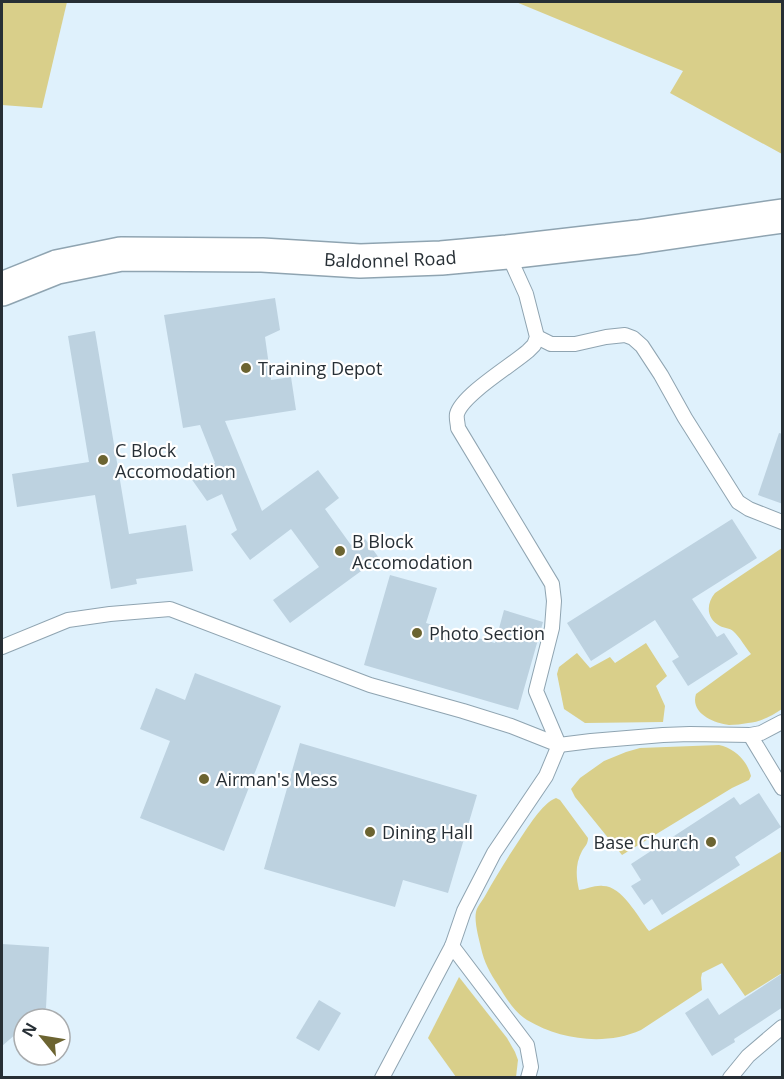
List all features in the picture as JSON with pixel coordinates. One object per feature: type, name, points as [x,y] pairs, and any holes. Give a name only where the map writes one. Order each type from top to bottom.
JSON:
[{"type":"street","name":"Baldonnel Road","points":[[2,289],[57,267],[121,254],[262,255],[360,261],[441,258],[638,237],[783,216]]},
{"type":"lane","points":[[382,1077],[452,946],[464,911],[494,853],[546,776],[559,745],[536,691],[552,628],[554,601],[552,585],[458,428],[457,415],[464,402],[528,351],[534,345],[537,337],[526,294],[507,252]]},
{"type":"lane","points":[[537,337],[551,344],[575,344],[616,335],[633,338],[642,346],[738,502],[749,509],[783,522]]},
{"type":"lane","points":[[2,647],[68,620],[170,609],[370,685],[511,726],[559,745],[663,735],[750,735],[761,733],[783,722]]},
{"type":"lane","points":[[750,735],[783,788]]},
{"type":"lane","points":[[452,946],[527,1045],[531,1067],[528,1077]]},
{"type":"lane","points":[[730,1077],[748,1056],[783,1027]]},
{"type":"shaded area","points":[[2,2],[67,2],[42,108],[2,105]]},
{"type":"shaded area","points":[[516,2],[782,2],[782,154],[670,93],[683,71]]},
{"type":"shaded area","points":[[782,548],[782,709],[766,718],[752,722],[729,725],[716,722],[704,716],[696,707],[696,694],[751,654],[733,631],[715,623],[709,611],[710,602],[715,593]]},
{"type":"shaded area","points":[[646,643],[667,676],[656,686],[665,706],[663,722],[585,723],[564,709],[557,674],[559,667],[577,653],[590,668],[610,657],[615,663]]},
{"type":"shaded area","points":[[719,745],[730,749],[743,760],[751,776],[749,780],[622,855],[571,789],[580,778],[604,761],[626,752],[640,748]]},
{"type":"shaded area","points":[[556,798],[560,800],[588,838],[577,866],[579,890],[600,886],[610,887],[617,891],[629,903],[649,931],[782,851],[782,973],[745,996],[722,963],[702,973],[702,990],[641,1030],[613,1038],[569,1036],[540,1027],[522,1017],[507,1000],[486,963],[477,930],[476,912],[530,824],[545,805]]},
{"type":"shaded area","points":[[459,977],[507,1038],[515,1052],[518,1060],[516,1077],[456,1077],[428,1038]]},
{"type":"building","points":[[275,298],[280,330],[265,337],[271,380],[291,377],[296,410],[225,421],[262,511],[318,470],[339,498],[325,509],[351,545],[363,536],[379,558],[290,623],[273,600],[319,567],[291,529],[250,560],[231,534],[237,530],[222,494],[207,501],[188,474],[215,463],[200,425],[183,428],[164,315]]},
{"type":"building","points":[[95,331],[129,534],[186,525],[193,571],[136,579],[137,584],[111,589],[95,495],[17,507],[12,474],[89,462],[68,336]]},
{"type":"building","points":[[779,433],[783,434],[783,504],[758,495]]},
{"type":"building","points":[[732,519],[757,558],[692,599],[717,637],[724,633],[738,654],[688,686],[672,661],[679,657],[655,620],[591,661],[567,623]]},
{"type":"building","name":"Photo Section","points":[[390,575],[437,588],[426,623],[495,643],[504,610],[543,622],[518,710],[364,665]]},
{"type":"building","name":"Airman's Mess","points":[[195,673],[281,706],[224,851],[140,818],[170,741],[140,729],[156,688],[185,700]]},
{"type":"building","name":"Dining Hall","points":[[300,743],[477,795],[448,893],[403,880],[395,907],[264,869]]},
{"type":"building","name":"Base Church","points":[[759,793],[781,827],[735,857],[740,865],[662,915],[652,899],[644,905],[631,886],[641,880],[631,864],[734,797],[740,805]]},
{"type":"building","points":[[2,944],[49,947],[46,1007],[12,1007],[12,1037],[2,1046]]},
{"type":"building","points":[[783,973],[783,1007],[712,1056],[685,1013],[708,998],[719,1015]]},
{"type":"building","points":[[319,1000],[341,1013],[319,1051],[296,1038]]},
{"type":"place","name":"Training Depot","points":[[246,368]]},
{"type":"place","name":"C Block Accomodation","points":[[103,460]]},
{"type":"place","name":"B Block Accomodation","points":[[340,551]]},
{"type":"place","name":"Photo Section","points":[[417,633]]},
{"type":"place","name":"Airman's Mess","points":[[204,779]]},
{"type":"place","name":"Dining Hall","points":[[370,832]]},
{"type":"place","name":"Base Church","points":[[711,842]]}]
